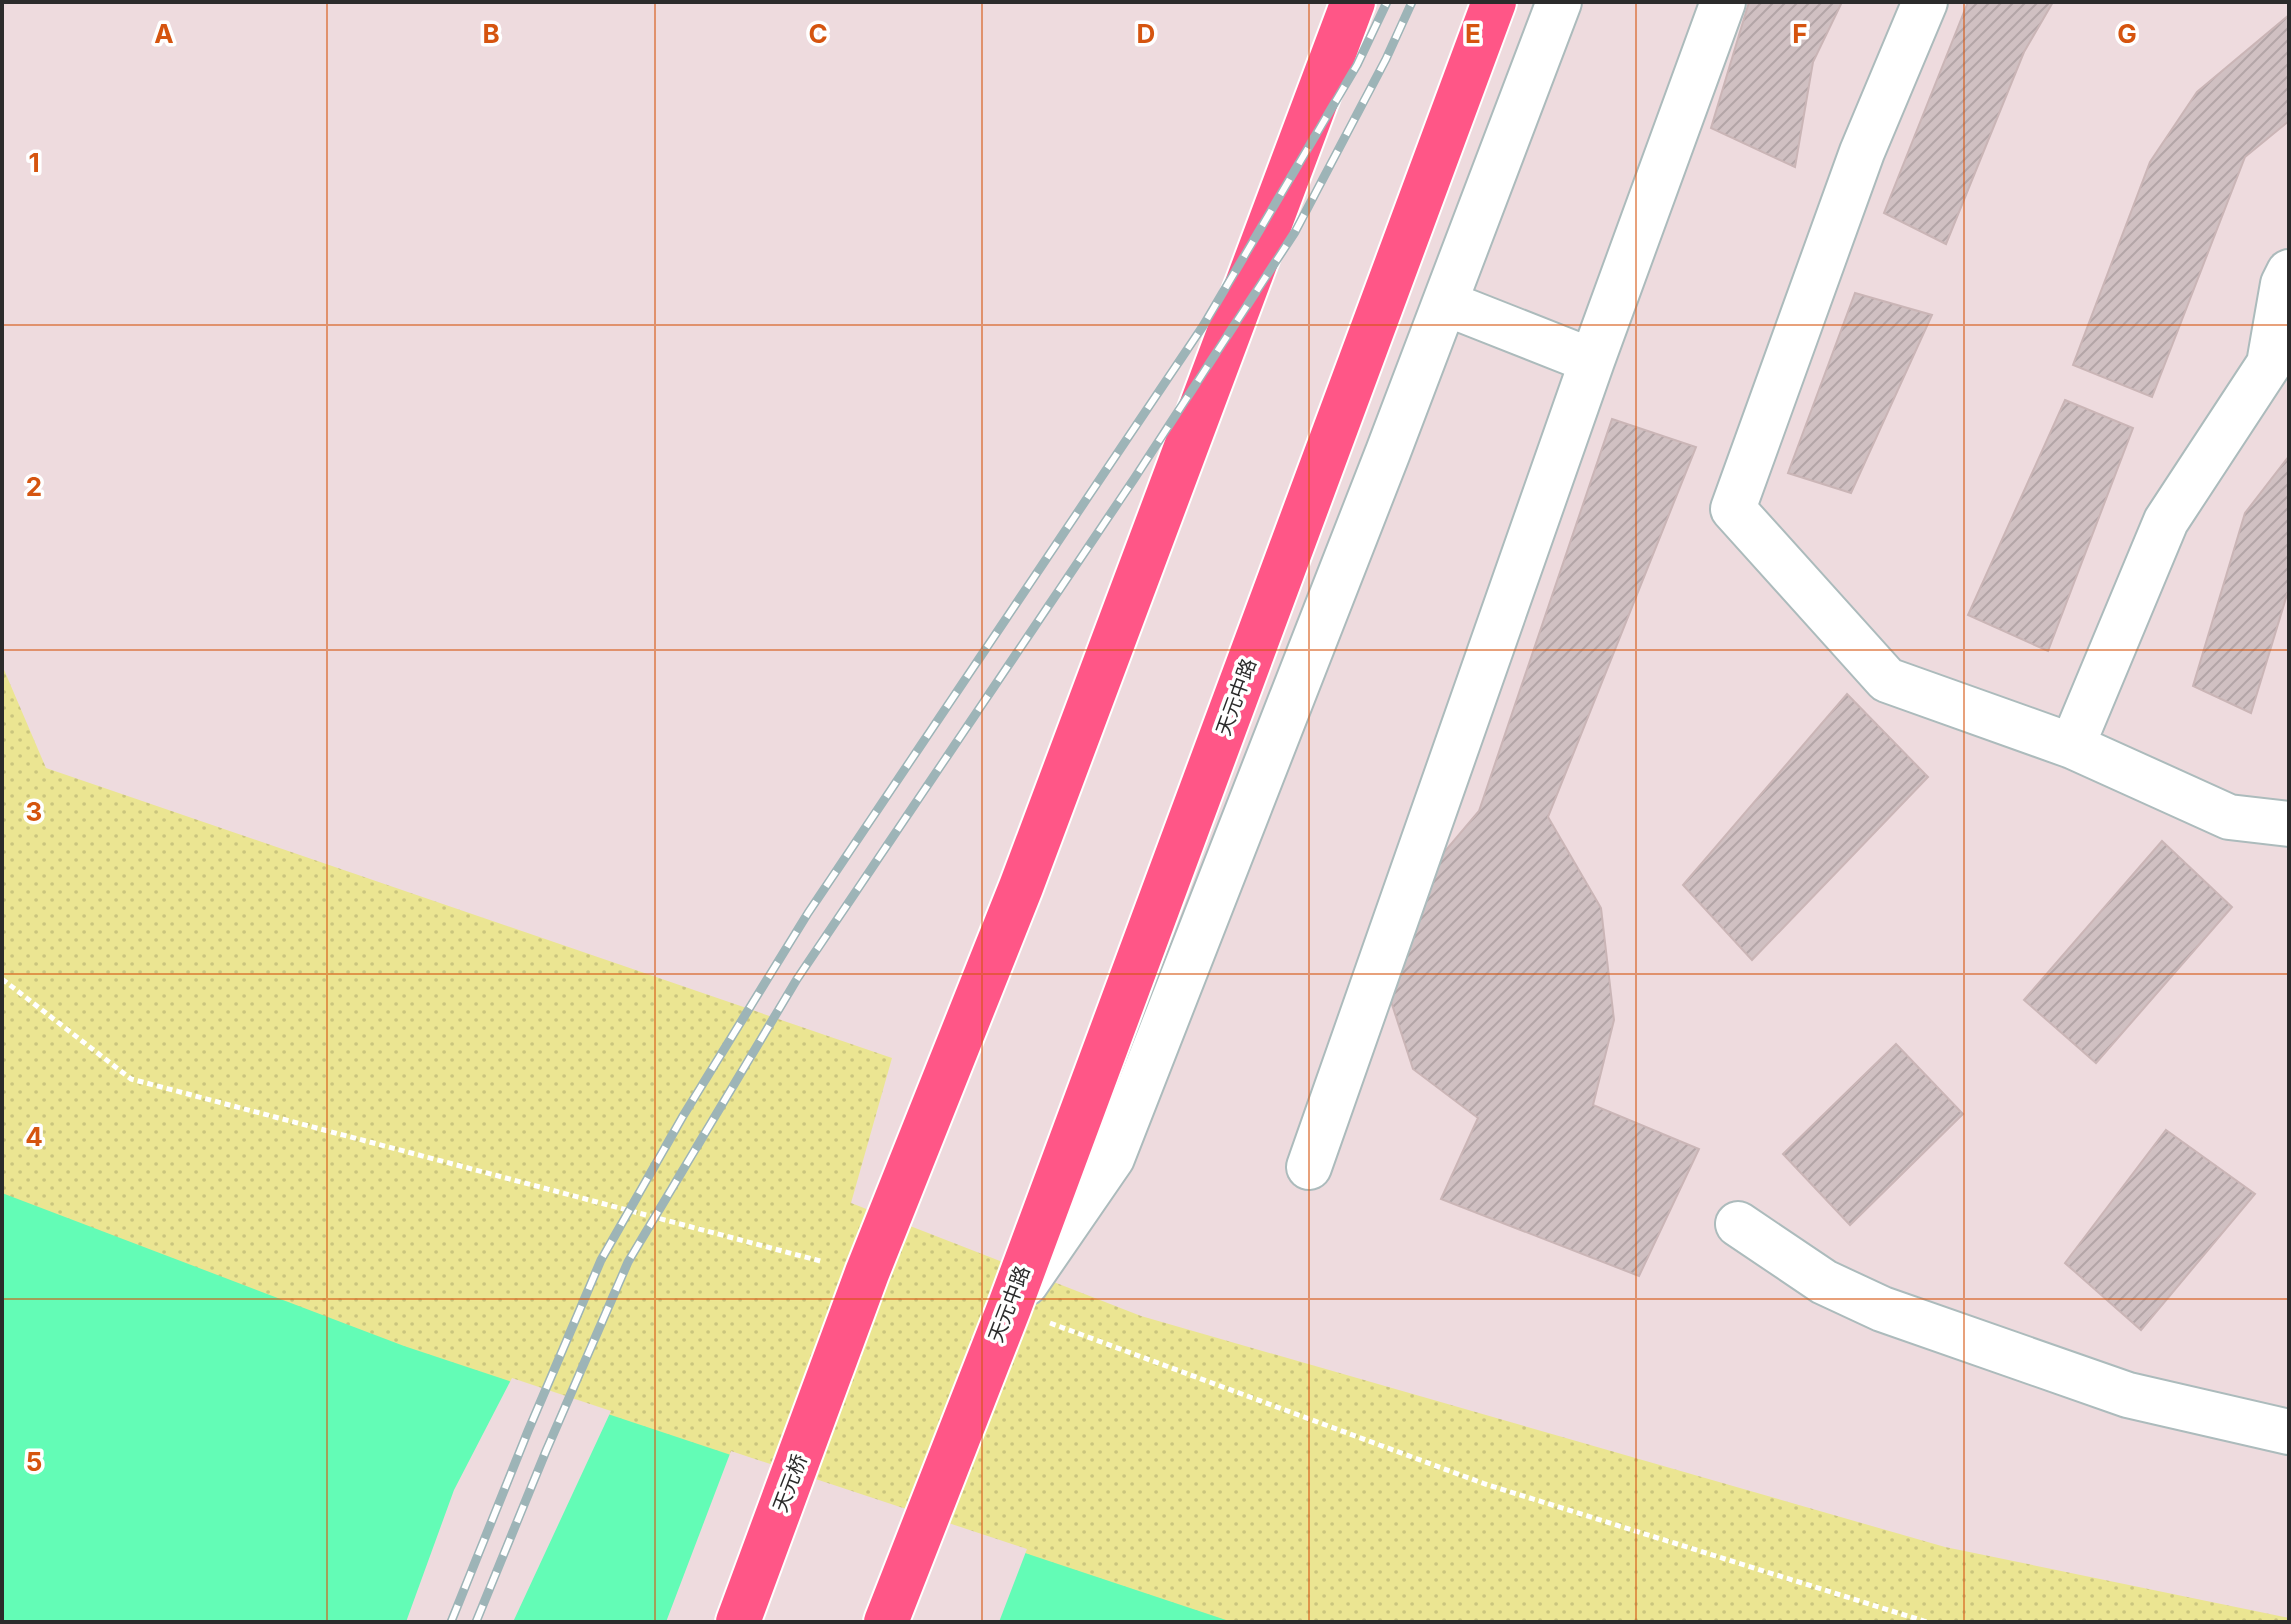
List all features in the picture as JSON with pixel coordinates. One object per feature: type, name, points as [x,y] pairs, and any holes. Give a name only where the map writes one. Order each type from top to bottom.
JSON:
[{"type":"highway","name":"天元中路","points":[[886,1622],[1009,1308],[1494,2]]},
{"type":"highway","points":[[867,1273],[1021,887],[1347,10]]},
{"type":"highway","name":"天元桥","points":[[738,1622],[867,1273]]},
{"type":"lane","points":[[1009,1308],[1112,1158],[1559,2]]},
{"type":"lane","points":[[1309,1167],[1592,361],[1723,2]]},
{"type":"lane","points":[[1925,2],[1862,152],[1733,509],[1887,680],[2072,746],[2229,817],[2289,824]]},
{"type":"lane","points":[[2072,746],[2166,521],[2269,364],[2283,284],[2289,272]]},
{"type":"lane","points":[[1445,303],[1592,361]]},
{"type":"lane","points":[[1738,1224],[1824,1282],[1882,1309],[2128,1395],[2289,1432]]},
{"type":"path","points":[[2,979],[131,1079],[867,1273]]},
{"type":"path","points":[[1009,1308],[1485,1484],[1927,1622]]},
{"type":"shaded area","points":[[2,665],[46,768],[892,1058],[851,1203],[1141,1316],[1945,1547],[2289,1618],[2289,1622],[2,1622]]},
{"type":"shaded area","points":[[2,1193],[404,1346],[1232,1622],[2,1622]]},
{"type":"pier","points":[[512,1378],[611,1411],[513,1622],[406,1622],[454,1490]]},
{"type":"pier","points":[[731,1451],[1027,1549],[999,1622],[666,1622]]},
{"type":"building","points":[[1749,2],[1842,2],[1813,62],[1795,167],[1711,128]]},
{"type":"building","points":[[1968,2],[2053,2],[2024,52],[1946,244],[1884,213]]},
{"type":"building","points":[[2289,15],[2289,121],[2245,157],[2152,397],[2073,365],[2150,162],[2197,92]]},
{"type":"building","points":[[1855,293],[1932,315],[1851,493],[1788,473]]},
{"type":"building","points":[[2065,400],[2133,428],[2048,651],[1968,615]]},
{"type":"building","points":[[1612,419],[1696,447],[1548,817],[1601,908],[1614,1020],[1593,1105],[1699,1149],[1639,1276],[1441,1199],[1478,1118],[1413,1069],[1387,989],[1403,901],[1479,811]]},
{"type":"building","points":[[2289,456],[2289,588],[2251,713],[2193,686],[2245,513]]},
{"type":"building","points":[[1847,694],[1928,777],[1752,960],[1683,885]]},
{"type":"building","points":[[2162,841],[2232,907],[2096,1063],[2024,1000]]},
{"type":"building","points":[[1896,1044],[1963,1114],[1850,1225],[1783,1154]]},
{"type":"building","points":[[2166,1130],[2255,1194],[2141,1330],[2065,1263]]},
{"type":"railway","points":[[451,1622],[601,1260],[683,1116],[808,913],[1203,326],[1357,65],[1387,2]]},
{"type":"railway","points":[[476,1622],[628,1262],[797,979],[1134,479],[1295,232],[1386,59],[1412,2]]}]
